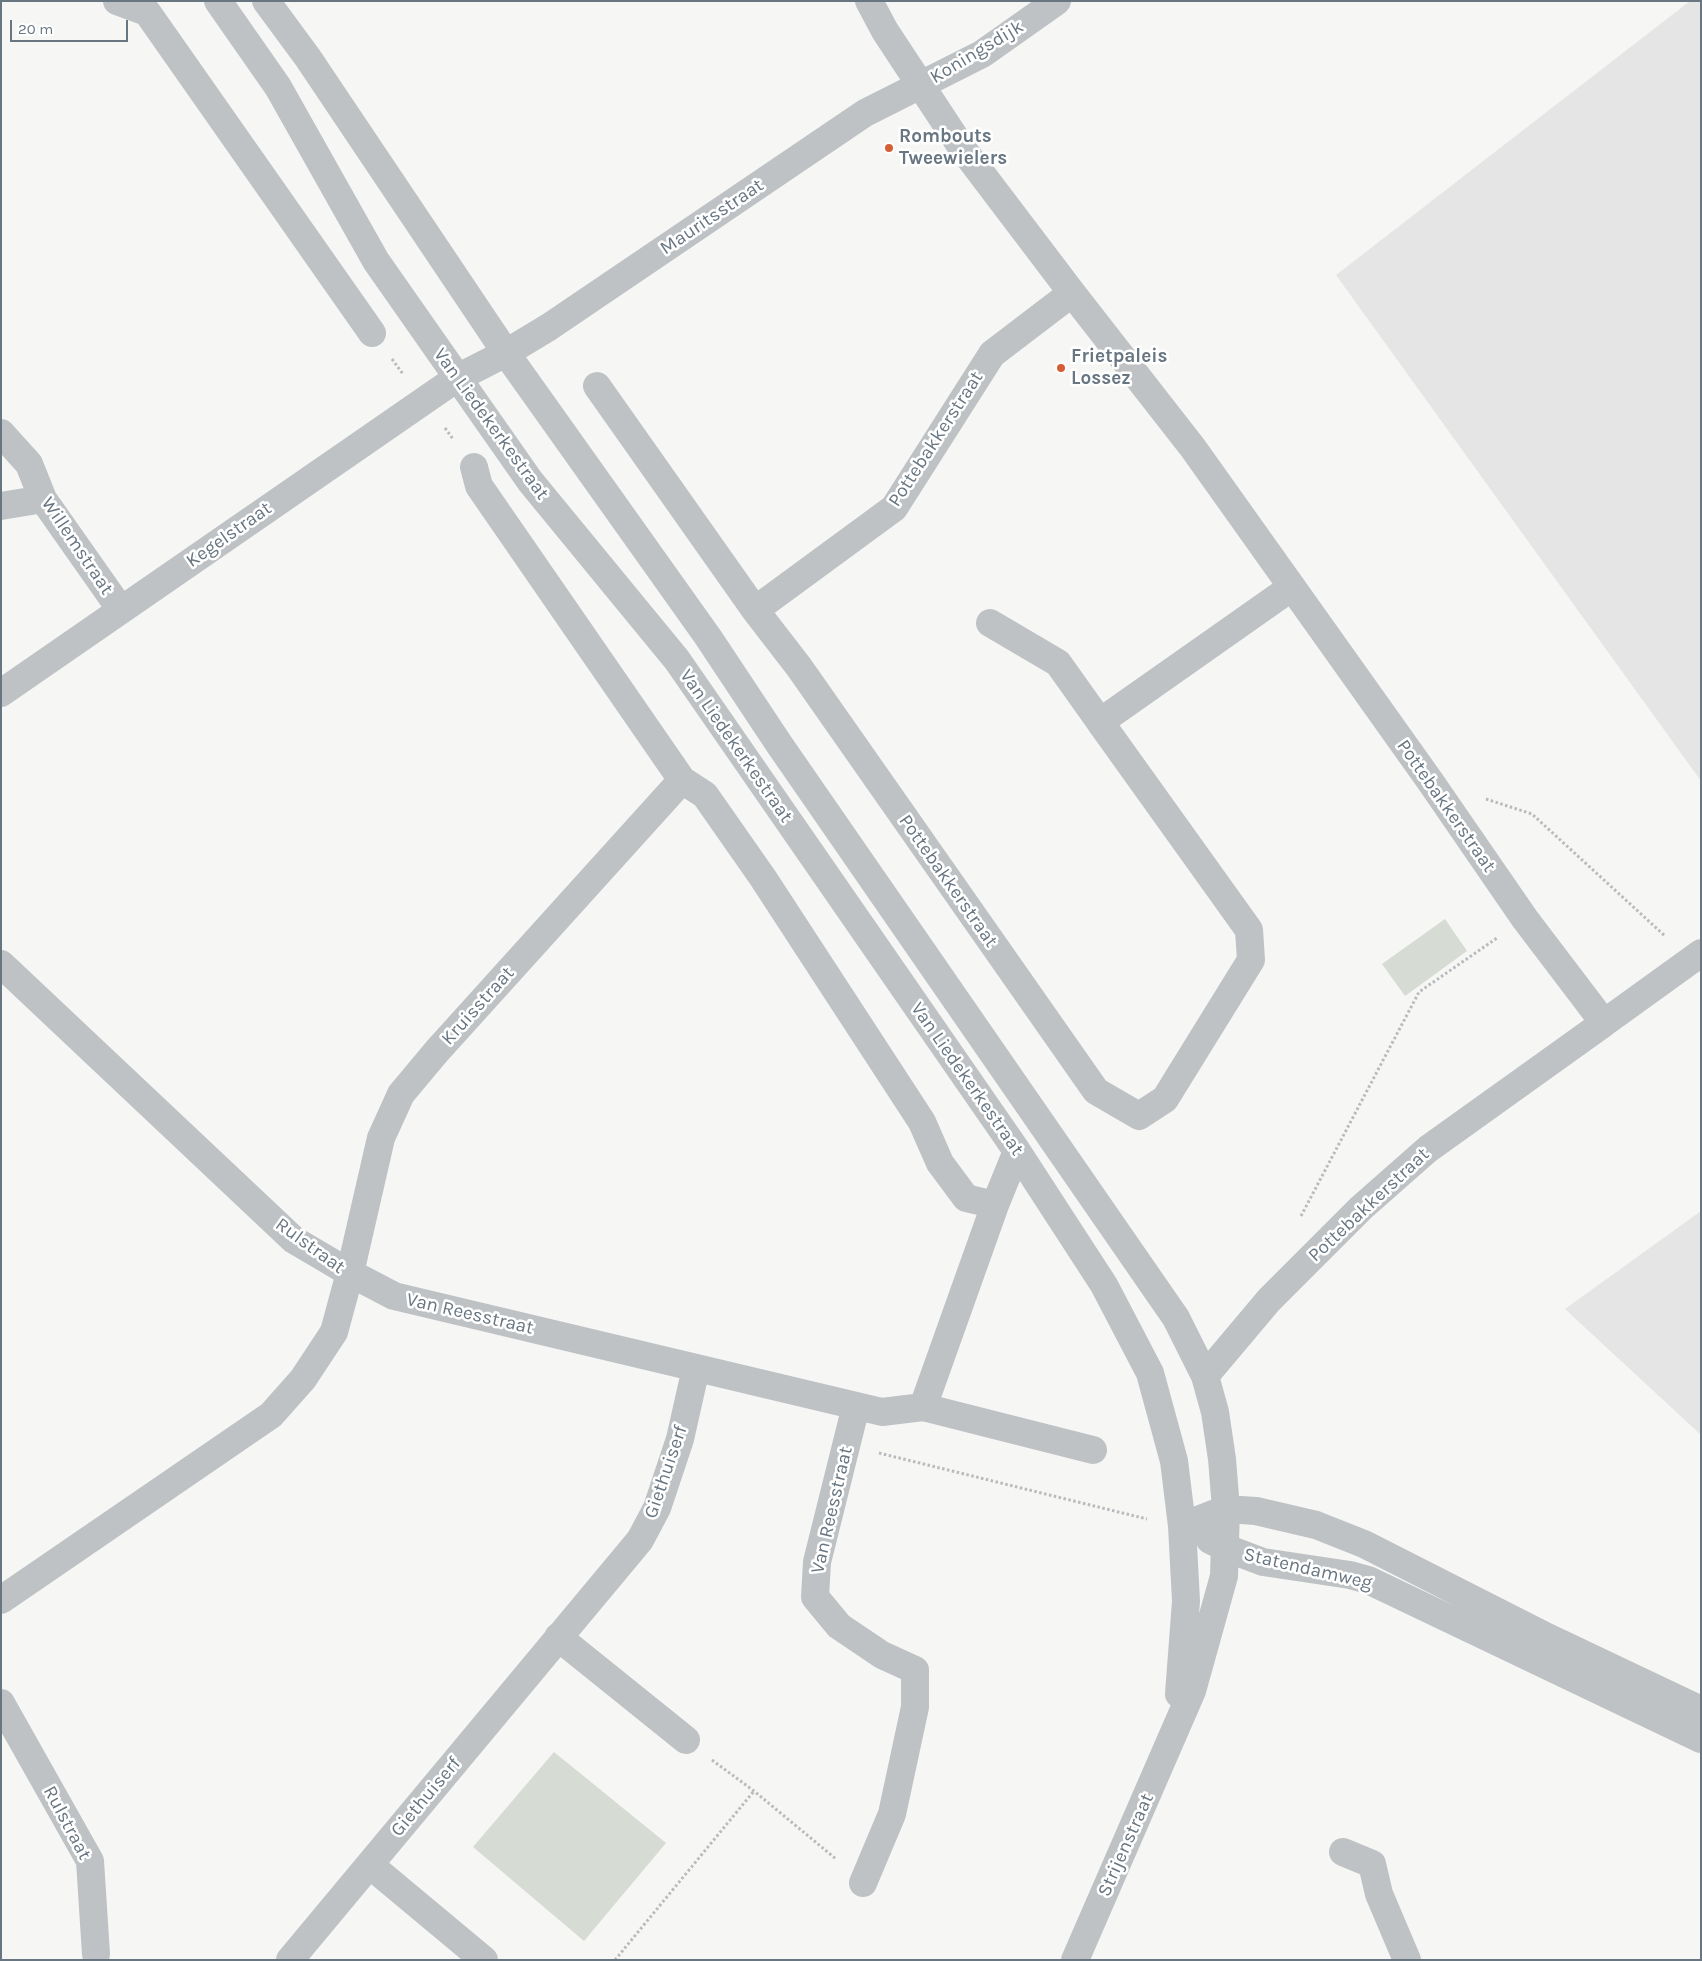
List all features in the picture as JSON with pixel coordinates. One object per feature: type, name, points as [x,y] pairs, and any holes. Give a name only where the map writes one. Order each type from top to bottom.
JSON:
[{"type":"street","points":[[117,1],[147,12],[372,333]]},
{"type":"street","name":"Van Liedekerkestraat","points":[[218,1],[278,87],[376,261],[530,481],[677,660],[1018,1151],[1104,1285],[1150,1373],[1174,1461],[1182,1526]]},
{"type":"street","name":"Van Liedekerkestraat","points":[[266,1],[308,58],[506,353],[708,637],[779,744],[1171,1310],[1205,1376],[1215,1412],[1222,1459],[1226,1508]]},
{"type":"street","name":"Pottebakkerstraat","points":[[869,1],[885,31],[962,148],[1193,448],[1430,781],[1525,919],[1604,1023]]},
{"type":"street","name":"Koningsdijk","points":[[921,85],[982,54],[1057,1]]},
{"type":"street","name":"Mauritsstraat","points":[[457,378],[506,353],[558,321],[865,113],[921,85]]},
{"type":"street","name":"Pottebakkerstraat","points":[[990,623],[1058,663],[1249,930],[1251,960],[1165,1099],[1139,1116],[1096,1091],[799,667],[755,610],[894,508],[992,354],[1072,293]]},
{"type":"street","name":"Kegelstraat","points":[[1,693],[457,378]]},
{"type":"street","points":[[597,386],[755,610]]},
{"type":"street","name":"Willemstraat","points":[[1,433],[29,464],[43,499],[121,610]]},
{"type":"street","name":"Van Liedekerkestraat","points":[[474,467],[479,486],[682,780],[705,795],[763,878],[922,1122],[940,1163],[966,1198],[995,1205]]},
{"type":"street","points":[[1,506],[43,499]]},
{"type":"street","points":[[1100,722],[1292,587]]},
{"type":"street","name":"Kruisstraat","points":[[350,1274],[381,1138],[401,1094],[444,1043],[682,780]]},
{"type":"street","name":"Pottebakkerstraat","points":[[1205,1376],[1269,1300],[1362,1208],[1428,1149],[1696,957]]},
{"type":"street","name":"Rulstraat","points":[[1,964],[294,1240],[350,1274],[334,1332],[303,1379],[271,1414],[1,1600]]},
{"type":"street","points":[[923,1407],[995,1205],[1018,1151]]},
{"type":"street","name":"Van Reesstraat","points":[[350,1274],[394,1296],[856,1406],[882,1412],[923,1407],[1093,1450]]},
{"type":"street","name":"Giethuiserf","points":[[290,1960],[640,1540],[658,1508],[680,1439],[696,1368]]},
{"type":"street","name":"Van Reesstraat","points":[[856,1406],[817,1562],[815,1597],[839,1626],[882,1655],[915,1670],[915,1707],[892,1814],[863,1883]]},
{"type":"street","name":"Statendamweg","points":[[1182,1526],[1226,1508],[1256,1511],[1316,1525],[1364,1544],[1547,1637],[1701,1710]]},
{"type":"street","name":"Strijenstraat","points":[[1075,1960],[1177,1730],[1192,1691],[1224,1576],[1226,1508]]},
{"type":"street","name":"Statendamweg","points":[[1182,1526],[1226,1548],[1263,1562],[1350,1575],[1368,1580],[1701,1739]]},
{"type":"street","name":"Strijenstraat","points":[[1177,1730],[1186,1601],[1182,1526]]},
{"type":"street","points":[[558,1637],[686,1740]]},
{"type":"street","name":"Rulstraat","points":[[1,1704],[90,1861],[96,1954]]},
{"type":"street","points":[[1343,1852],[1372,1864],[1379,1894],[1407,1960]]},
{"type":"street","points":[[370,1865],[484,1960]]},
{"type":"path","points":[[1486,799],[1532,814],[1696,957]]},
{"type":"path","points":[[1300,1218],[1419,992],[1525,919]]},
{"type":"path","points":[[847,1446],[1150,1520],[1148,1510]]},
{"type":"path","points":[[686,1740],[754,1791],[863,1883]]},
{"type":"path","points":[[615,1960],[754,1791]]},
{"type":"shaded area","points":[[1690,1],[1701,1],[1701,781],[1336,275]]},
{"type":"shaded area","points":[[1445,919],[1467,951],[1405,996],[1382,964]]},
{"type":"shaded area","points":[[1701,1211],[1701,1435],[1565,1309]]},
{"type":"shaded area","points":[[554,1752],[666,1843],[584,1941],[473,1847]]},
{"type":"place","name":"Rombouts Tweewielers","points":[[889,148]]},
{"type":"place","name":"Frietpaleis Lossez","points":[[1061,368]]}]
